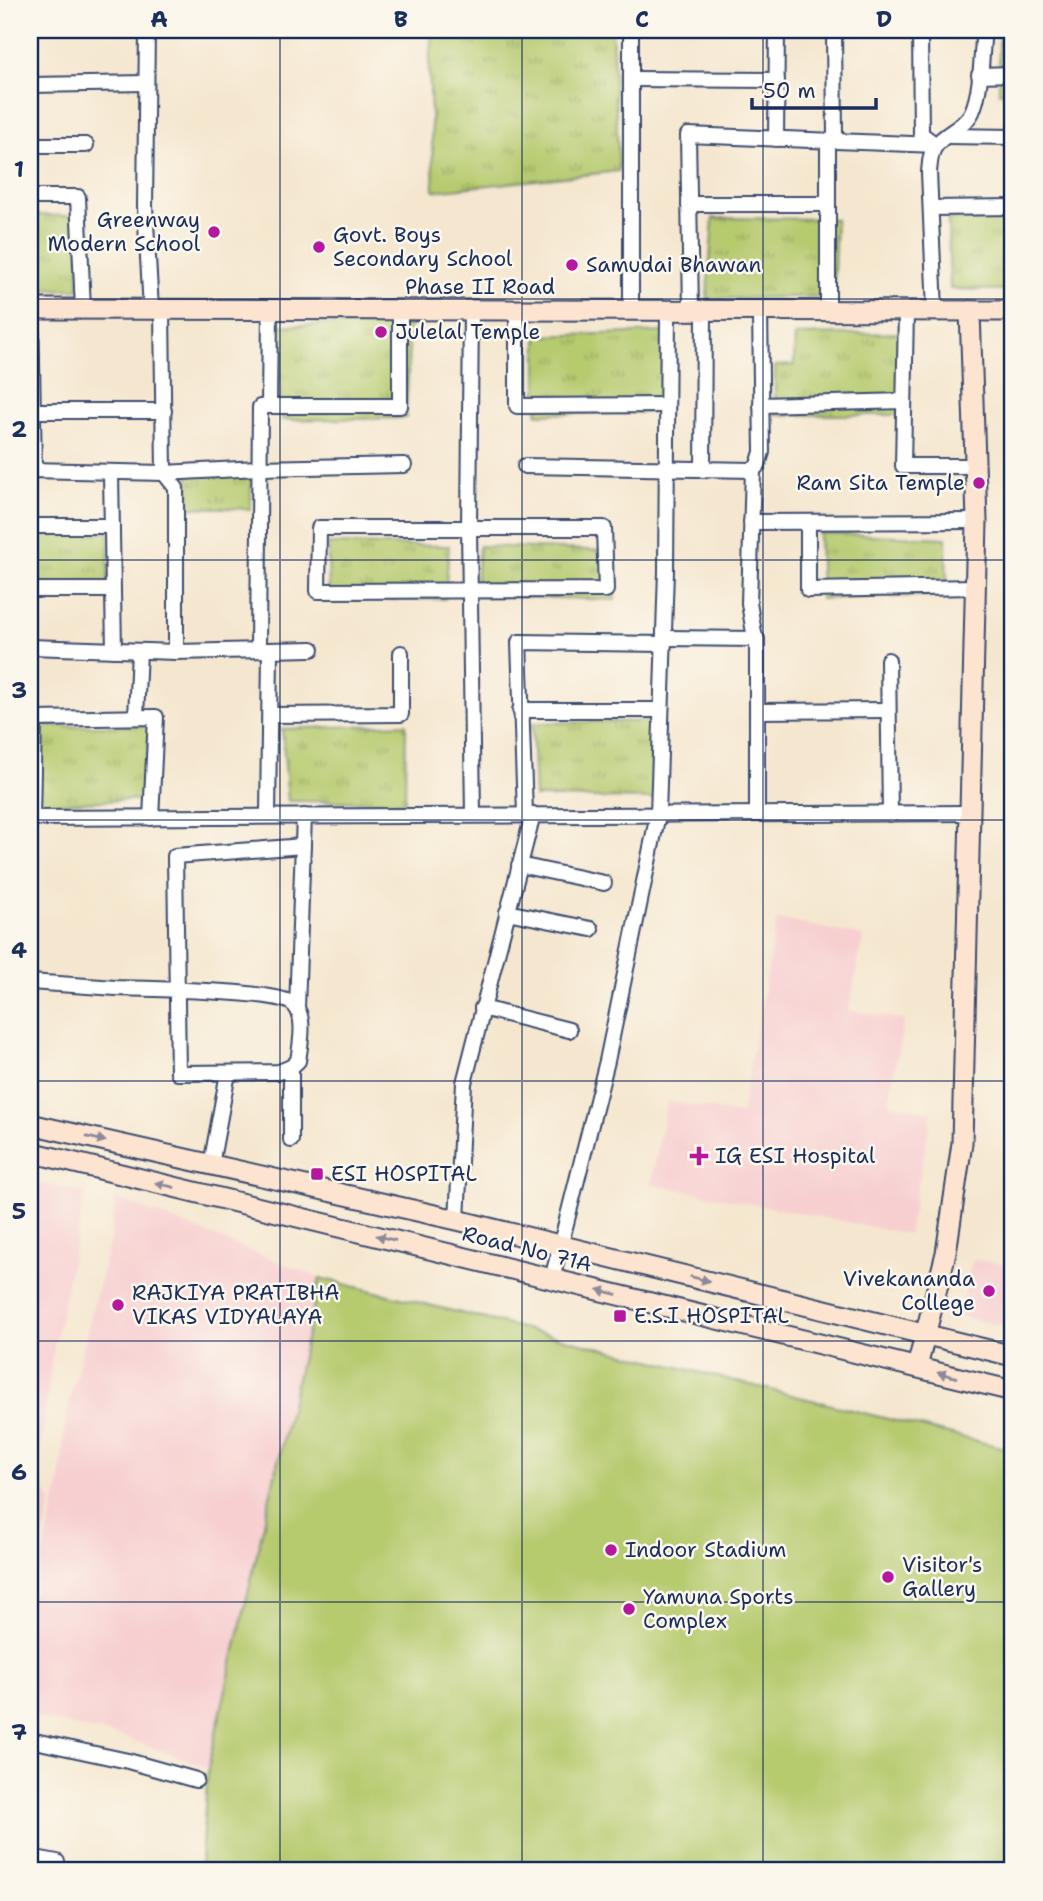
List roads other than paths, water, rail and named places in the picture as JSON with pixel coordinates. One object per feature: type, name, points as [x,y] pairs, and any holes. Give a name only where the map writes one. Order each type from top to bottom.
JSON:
[{"type":"street","points":[[147,30],[145,206],[164,411],[164,473],[176,488],[176,652]]},
{"type":"street","points":[[631,30],[631,311]]},
{"type":"street","points":[[776,139],[777,30]]},
{"type":"street","points":[[828,142],[835,138],[834,30]]},
{"type":"street","points":[[920,30],[921,134],[942,141]]},
{"type":"street","points":[[935,311],[929,172],[942,141],[971,114],[976,100],[985,30]]},
{"type":"street","points":[[979,75],[1013,74]]},
{"type":"street","points":[[631,79],[777,80]]},
{"type":"street","points":[[30,85],[146,83]]},
{"type":"street","points":[[703,470],[688,135],[828,142],[1013,138]]},
{"type":"street","points":[[828,142],[828,311]]},
{"type":"street","points":[[30,145],[86,145]]},
{"type":"street","points":[[30,197],[78,197],[83,309]]},
{"type":"street","points":[[689,204],[827,204]]},
{"type":"street","points":[[931,208],[1013,207]]},
{"type":"street","points":[[30,309],[34,411],[32,470],[111,474],[404,465]]},
{"type":"street","name":"Phase II Road","points":[[30,309],[1013,311]]},
{"type":"street","points":[[269,406],[270,310]]},
{"type":"street","points":[[268,816],[270,715],[264,650],[258,468],[260,407],[400,406],[400,310]]},
{"type":"street","points":[[471,310],[469,528],[473,814]]},
{"type":"street","points":[[517,310],[517,406],[667,405]]},
{"type":"street","points":[[552,1279],[607,1061],[658,814],[664,641],[668,311]]},
{"type":"street","points":[[757,812],[755,639],[749,603],[753,470],[758,465],[762,452],[760,311]]},
{"type":"street","points":[[906,311],[903,466],[976,466]]},
{"type":"street","points":[[917,1367],[950,1233],[962,1143],[976,587],[976,466],[970,311]]},
{"type":"street","points":[[761,405],[904,401]]},
{"type":"street","points":[[34,411],[164,411]]},
{"type":"street","points":[[525,466],[753,470]]},
{"type":"street","points":[[111,474],[114,650]]},
{"type":"street","points":[[751,522],[976,521]]},
{"type":"street","points":[[808,522],[808,590],[976,587]]},
{"type":"street","points":[[30,526],[111,526]]},
{"type":"street","points":[[319,528],[604,528],[606,590],[471,591],[318,591],[319,528]]},
{"type":"street","points":[[30,590],[112,590]]},
{"type":"street","points":[[457,1220],[464,1083],[519,865],[529,814],[520,710],[519,642],[755,639]]},
{"type":"street","points":[[30,647],[176,652],[312,649]]},
{"type":"street","points":[[136,718],[139,651]]},
{"type":"street","points":[[270,715],[401,714],[401,653]]},
{"type":"street","points":[[888,660],[890,814]]},
{"type":"street","points":[[520,710],[661,710]]},
{"type":"street","points":[[757,711],[888,710]]},
{"type":"street","points":[[151,818],[156,718],[34,719],[31,818],[151,818],[473,814],[658,814],[757,812],[808,815],[971,813]]},
{"type":"street","points":[[303,846],[175,856],[178,1073],[279,1072],[298,1061],[301,1023],[297,1008],[303,846],[304,816]]},
{"type":"street","points":[[519,865],[604,883]]},
{"type":"street","points":[[507,912],[591,929]]},
{"type":"street","points":[[30,982],[256,994],[291,1001],[297,1008]]},
{"type":"street","points":[[482,1008],[569,1030]]},
{"type":"street","points":[[291,1067],[291,1140]]},
{"type":"street","points":[[211,1165],[228,1073]]},
{"type":"street","name":"Road No 71A","points":[[30,1124],[457,1220],[1013,1356]]},
{"type":"street","name":"Road No 71A","points":[[30,1152],[1013,1391]]},
{"type":"street","points":[[30,1740],[128,1760],[196,1780]]},
{"type":"street","points":[[30,1857],[57,1862],[60,1871]]},
{"type":"place","name":"Greenway Modern School","points":[[214,232]]},
{"type":"place","name":"Govt. Boys Secondary School","points":[[319,247]]},
{"type":"place","name":"Samudai Bhawan","points":[[572,265]]},
{"type":"place","name":"Julelal Temple","points":[[381,332]]},
{"type":"place","name":"Ram Sita Temple","points":[[979,483]]},
{"type":"place","name":"IG ESI Hospital","points":[[699,1156]]},
{"type":"place","name":"ESI HOSPITAL","points":[[317,1174]]},
{"type":"place","name":"Vivekananda College","points":[[989,1291]]},
{"type":"place","name":"RAJKIYA PRATIBHA VIKAS VIDYALAYA","points":[[118,1305]]},
{"type":"place","name":"E.S.I HOSPITAL","points":[[620,1316]]},
{"type":"place","name":"Indoor Stadium","points":[[611,1550]]},
{"type":"place","name":"Visitor's Gallery","points":[[888,1577]]},
{"type":"place","name":"Yamuna Sports Complex","points":[[629,1609]]}]
